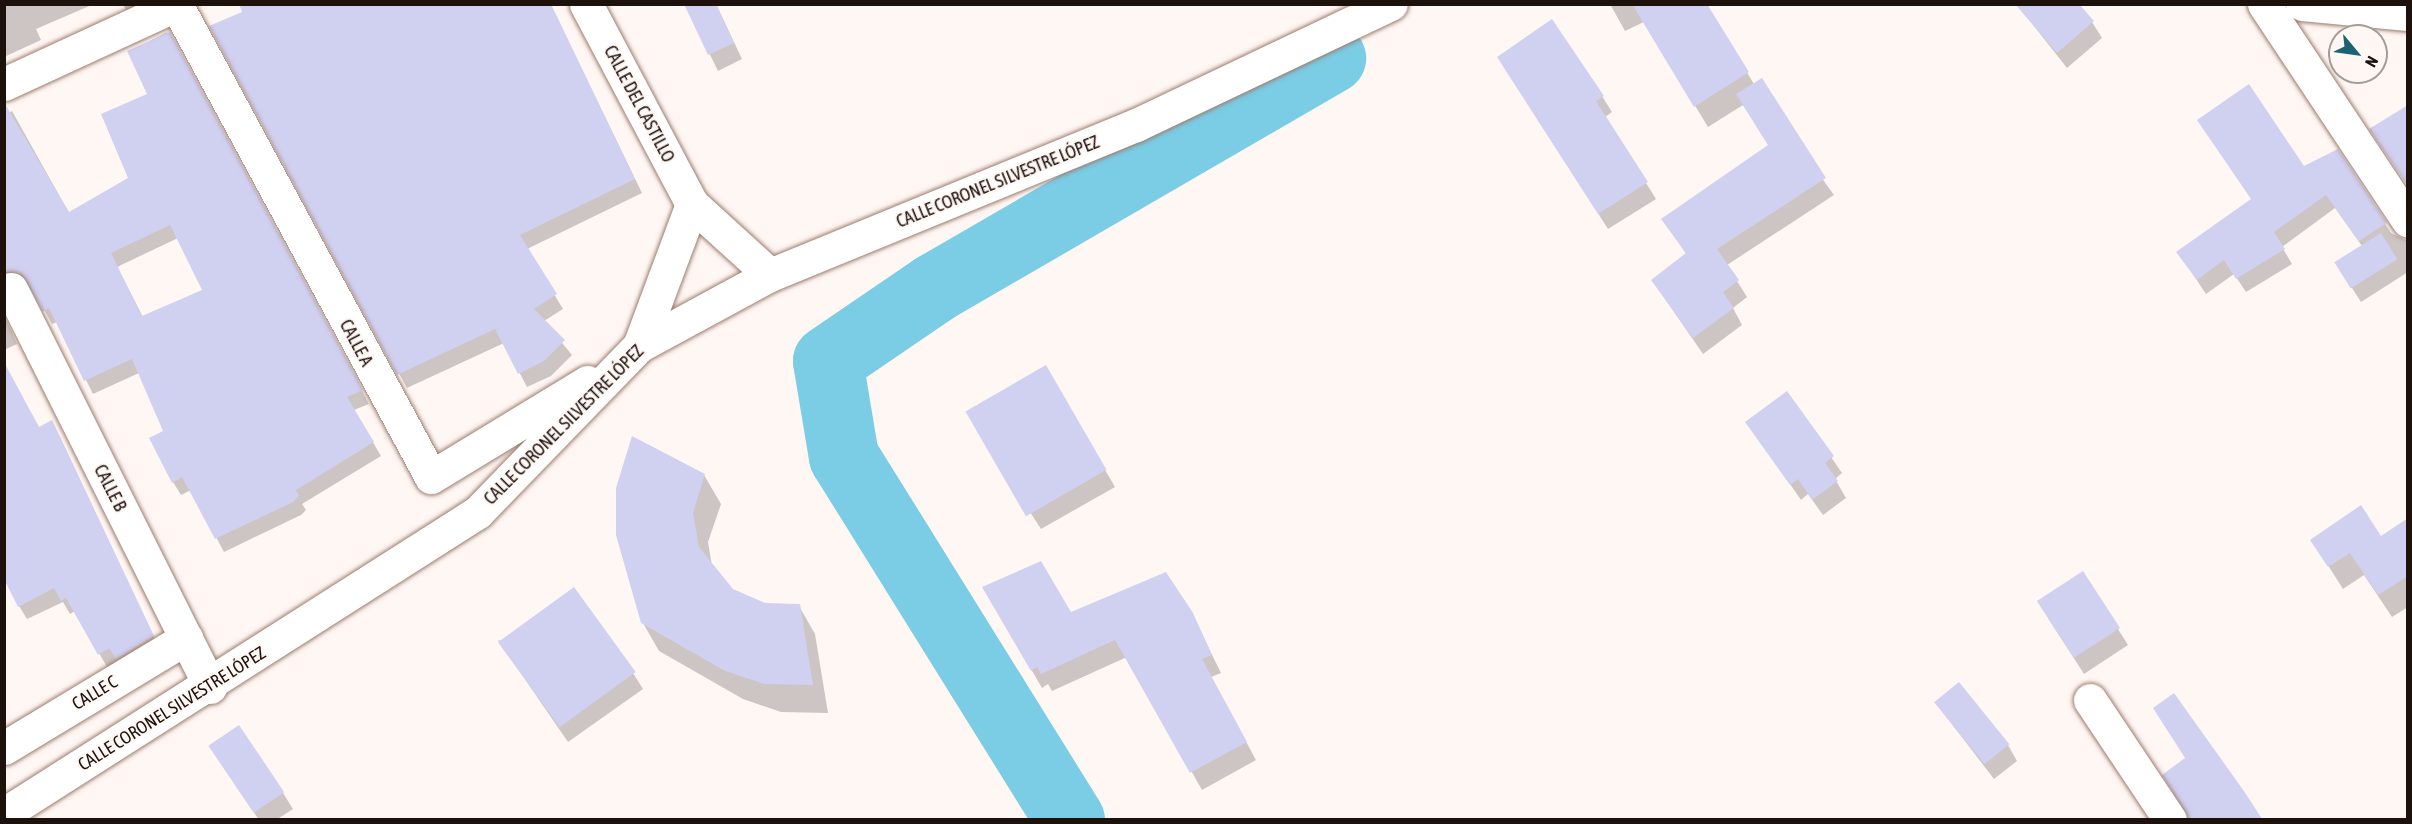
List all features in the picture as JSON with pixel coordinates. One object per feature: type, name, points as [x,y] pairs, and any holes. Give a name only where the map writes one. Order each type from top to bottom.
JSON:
[{"type":"street","name":"CALLE DEL CASTILLO","points":[[586,4],[693,204],[770,274]]},
{"type":"street","name":"CALLE CORONEL SILVESTRE LÓPEZ","points":[[4,814],[210,687],[478,512],[633,352],[770,274],[1136,125],[1391,4]]},
{"type":"street","points":[[2264,4],[2408,221]]},
{"type":"street","points":[[2302,4],[2408,14]]},
{"type":"street","points":[[4,84],[177,5]]},
{"type":"street","name":"CALLE A","points":[[177,5],[431,477],[633,352]]},
{"type":"street","points":[[633,352],[693,204]]},
{"type":"street","name":"CALLE B","points":[[11,289],[210,687]]},
{"type":"street","name":"CALLE C","points":[[4,748],[186,638]]},
{"type":"street","points":[[2090,700],[2170,819]]},
{"type":"building","points":[[239,4],[551,4],[635,179],[520,235],[557,294],[534,309],[565,340],[544,361],[518,374],[495,329],[397,375],[209,26],[242,12]]},
{"type":"building","points":[[684,4],[716,4],[734,43],[708,55]]},
{"type":"building","points":[[1632,4],[1707,4],[1749,72],[1694,107]]},
{"type":"building","points":[[2015,4],[2079,4],[2094,21],[2057,53]]},
{"type":"building","points":[[1552,19],[1604,96],[1596,101],[1648,182],[1598,214],[1497,57]]},
{"type":"building","points":[[170,32],[363,390],[347,397],[374,442],[296,490],[299,496],[293,502],[215,539],[182,477],[172,483],[149,438],[163,431],[132,359],[84,381],[49,308],[43,312],[22,274],[4,272],[4,102],[69,212],[128,178],[101,114],[147,94],[127,51]],"holes":[[[170,225],[202,290],[142,316],[111,253]]]},
{"type":"building","points":[[1762,78],[1826,178],[1717,249],[1739,280],[1723,292],[1734,308],[1693,338],[1651,280],[1686,253],[1661,219],[1768,145],[1736,94]]},
{"type":"building","points":[[2249,84],[2304,166],[2338,149],[2387,223],[2359,241],[2326,195],[2274,232],[2285,249],[2236,279],[2224,260],[2197,280],[2176,252],[2251,199],[2197,120]]},
{"type":"building","points":[[2408,105],[2408,186],[2369,129]]},
{"type":"building","points":[[2381,233],[2397,259],[2351,288],[2334,262]]},
{"type":"building","points":[[4,362],[39,427],[52,420],[154,636],[116,659],[109,648],[98,655],[66,598],[61,601],[54,588],[18,607],[4,579]]},
{"type":"building","points":[[1046,365],[1106,470],[1026,516],[965,412]]},
{"type":"building","points":[[1787,391],[1834,456],[1825,463],[1838,481],[1812,500],[1798,479],[1790,485],[1745,422]]},
{"type":"building","points":[[632,436],[705,474],[693,513],[699,547],[733,589],[765,603],[800,604],[813,685],[764,684],[725,671],[641,623],[616,535],[616,488]]},
{"type":"building","points":[[2361,505],[2381,536],[2408,518],[2408,576],[2378,595],[2350,553],[2328,567],[2310,540]]},
{"type":"building","points":[[1041,561],[1071,612],[1166,572],[1193,613],[1212,655],[1202,659],[1247,742],[1190,773],[1115,640],[1041,674],[1037,667],[1031,671],[982,587]]},
{"type":"building","points":[[2083,571],[2120,628],[2074,658],[2037,601]]},
{"type":"building","points":[[574,587],[636,672],[560,727],[498,642]]},
{"type":"building","points":[[1959,682],[2009,744],[1984,764],[1934,702]]},
{"type":"building","points":[[2174,693],[2262,819],[2189,819],[2162,775],[2185,758],[2153,708]]},
{"type":"building","points":[[239,725],[284,792],[254,813],[208,746]]},
{"type":"waterway","points":[[1070,820],[844,457],[828,361],[935,288],[1331,58]]}]
